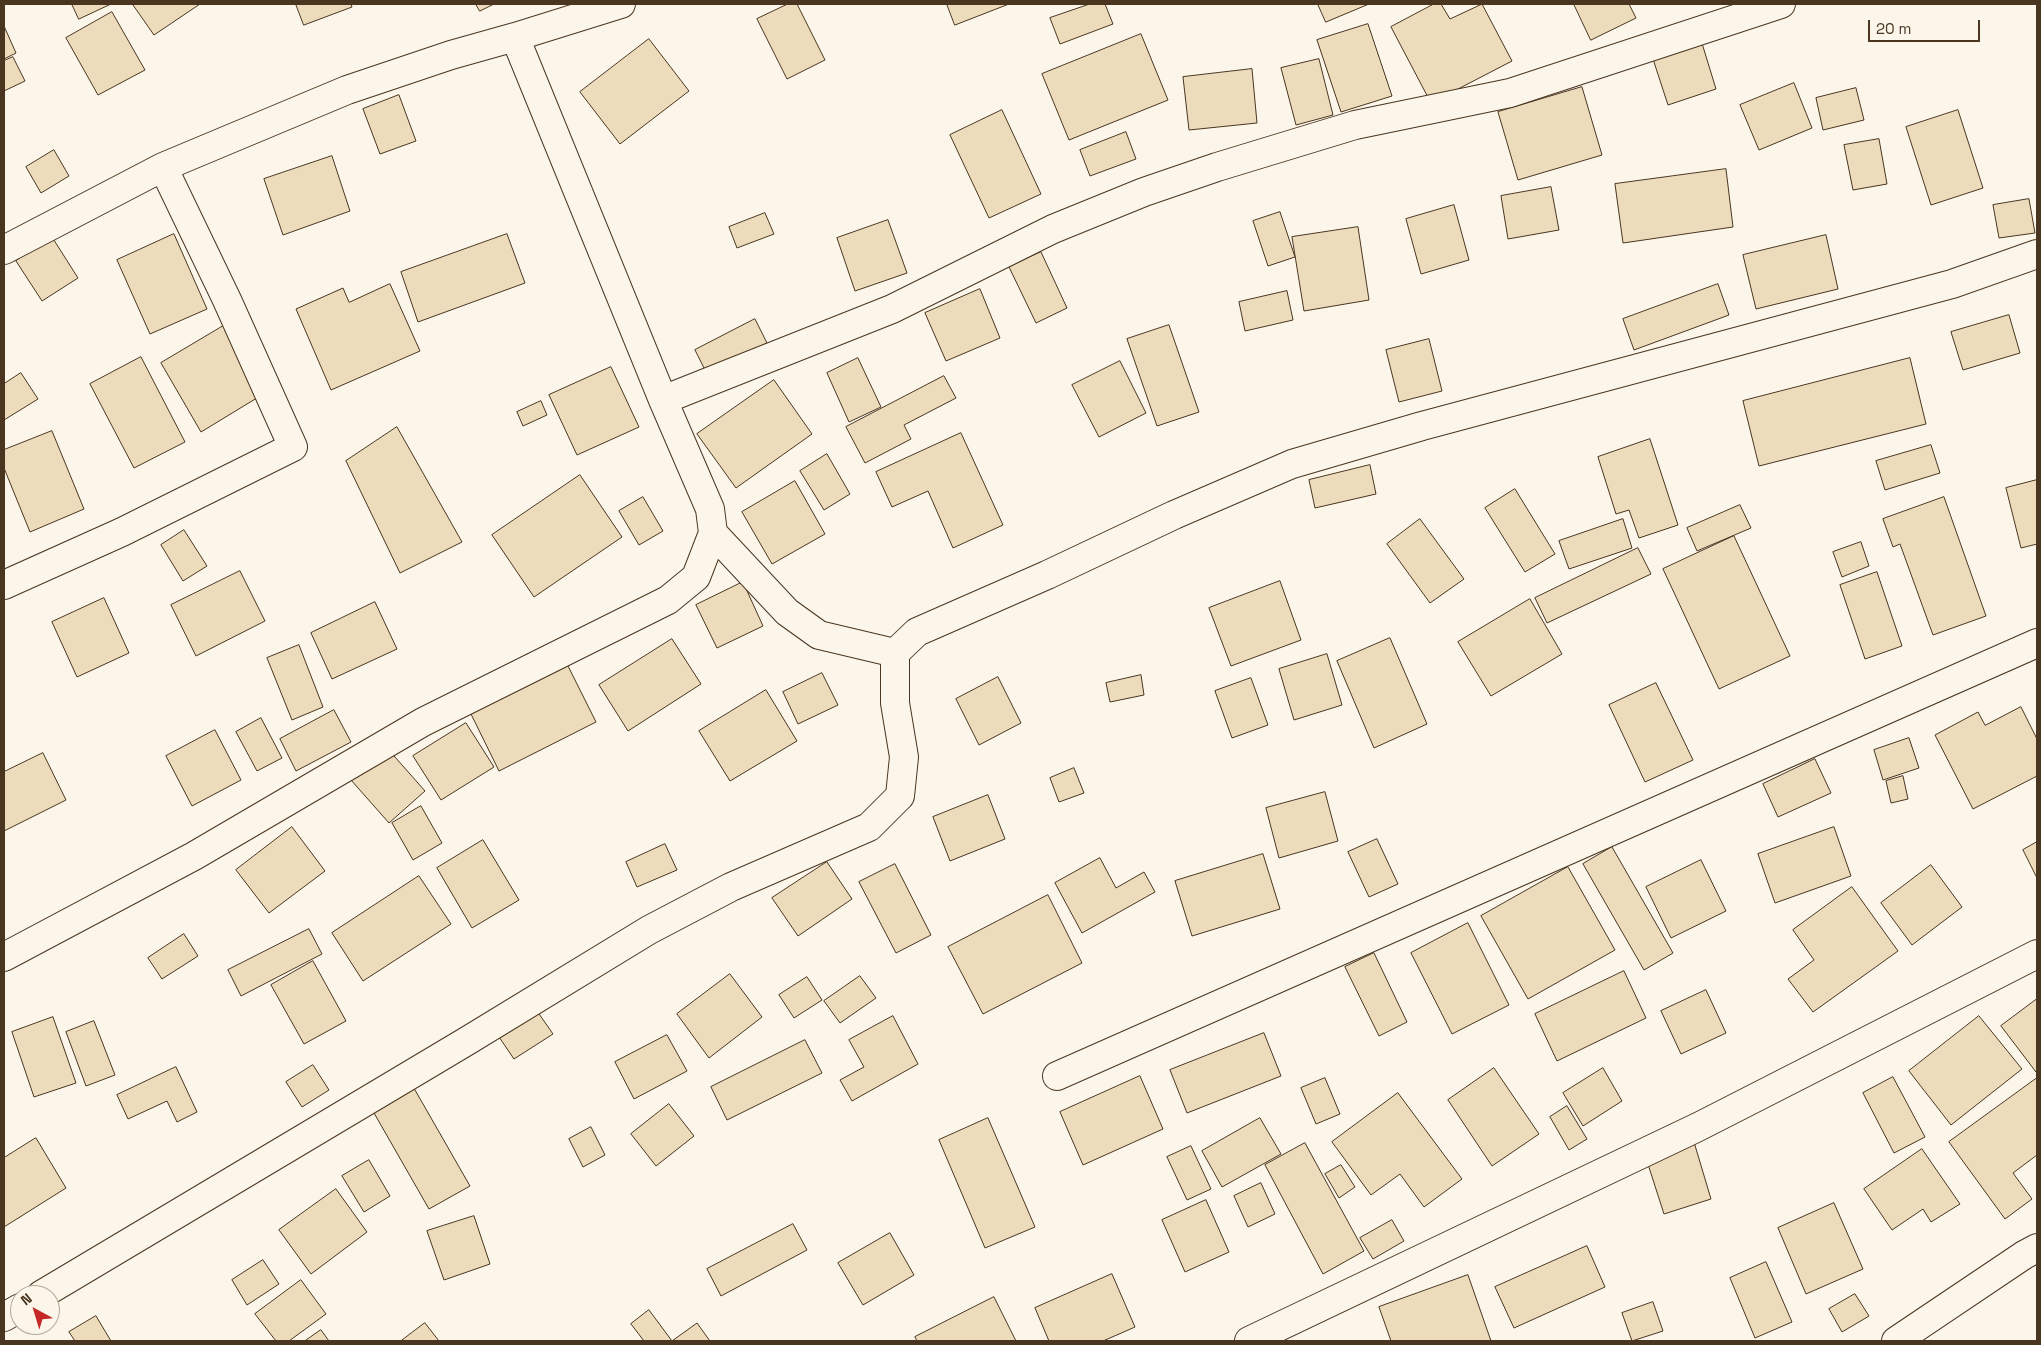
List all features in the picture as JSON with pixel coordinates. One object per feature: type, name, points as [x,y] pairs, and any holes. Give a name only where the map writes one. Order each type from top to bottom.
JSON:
[{"type":"street","points":[[4,250],[163,167],[347,90],[450,55],[621,4]]},
{"type":"street","points":[[663,400],[892,309],[1053,229],[1144,192],[1217,167],[1355,125],[1510,92],[1781,4]]},
{"type":"street","points":[[4,957],[194,856],[423,722],[668,600],[696,577],[713,533],[710,509],[663,400],[515,37]]},
{"type":"street","points":[[4,585],[122,532],[293,447],[227,300],[163,167]]},
{"type":"street","points":[[58,1285],[649,930],[731,887],[869,826],[900,796],[904,757],[896,703],[895,653],[917,632],[1047,575],[1174,515],[1292,464],[1422,426],[1952,284],[2037,254]]},
{"type":"street","points":[[713,533],[787,612],[819,635],[895,653]]},
{"type":"street","points":[[1057,1076],[2037,643]]},
{"type":"street","points":[[1249,1341],[1698,1127],[2037,954]]},
{"type":"street","points":[[1896,1341],[2037,1248]]},
{"type":"building","points":[[72,4],[111,4],[79,19]]},
{"type":"building","points":[[134,4],[200,4],[154,35]]},
{"type":"building","points":[[296,4],[351,4],[352,7],[304,25]]},
{"type":"building","points":[[476,4],[494,4],[480,11]]},
{"type":"building","points":[[788,4],[797,4],[825,60],[787,79],[757,19]]},
{"type":"building","points":[[947,4],[1009,4],[955,25]]},
{"type":"building","points":[[1090,4],[1105,4],[1113,24],[1060,44],[1050,18]]},
{"type":"building","points":[[1318,4],[1369,4],[1326,22]]},
{"type":"building","points":[[1434,4],[1441,4],[1450,19],[1482,4],[1512,61],[1431,103],[1391,27]]},
{"type":"building","points":[[1574,4],[1629,4],[1636,18],[1591,40]]},
{"type":"building","points":[[112,12],[145,70],[98,95],[66,38]]},
{"type":"building","points":[[1368,24],[1392,96],[1341,112],[1317,40]]},
{"type":"building","points":[[4,26],[16,53],[4,59]]},
{"type":"building","points":[[1141,34],[1168,100],[1069,140],[1042,74]]},
{"type":"building","points":[[649,39],[689,91],[620,144],[580,92]]},
{"type":"building","points":[[1701,40],[1716,89],[1668,105],[1652,56]]},
{"type":"building","points":[[13,57],[25,81],[4,91],[4,61]]},
{"type":"building","points":[[1319,59],[1333,115],[1296,125],[1281,68]]},
{"type":"building","points":[[1252,69],[1257,123],[1189,130],[1183,77]]},
{"type":"building","points":[[1794,83],[1812,128],[1759,150],[1740,105]]},
{"type":"building","points":[[1582,87],[1602,155],[1518,180],[1498,112]]},
{"type":"building","points":[[1856,88],[1864,120],[1823,130],[1816,98]]},
{"type":"building","points":[[399,95],[416,141],[380,154],[363,109]]},
{"type":"building","points":[[1002,110],[1041,194],[989,218],[950,135]]},
{"type":"building","points":[[1958,110],[1983,188],[1931,205],[1906,127]]},
{"type":"building","points":[[1126,132],[1136,159],[1090,176],[1080,150]]},
{"type":"building","points":[[1879,139],[1887,184],[1853,190],[1844,145]]},
{"type":"building","points":[[54,150],[69,176],[41,193],[26,167]]},
{"type":"building","points":[[332,156],[350,211],[283,235],[264,179]]},
{"type":"building","points":[[1726,169],[1733,227],[1623,243],[1615,184]]},
{"type":"building","points":[[1551,187],[1559,230],[1508,239],[1501,196]]},
{"type":"building","points":[[2029,199],[2035,233],[1999,238],[1993,205]]},
{"type":"building","points":[[1454,205],[1469,260],[1421,274],[1406,219]]},
{"type":"building","points":[[1280,212],[1295,257],[1268,266],[1253,221]]},
{"type":"building","points":[[765,213],[774,234],[737,248],[729,227]]},
{"type":"building","points":[[888,220],[907,273],[855,291],[837,238]]},
{"type":"building","points":[[1358,227],[1369,300],[1304,311],[1292,237]]},
{"type":"building","points":[[174,234],[207,309],[150,334],[117,260]]},
{"type":"building","points":[[507,234],[525,283],[418,322],[401,272]]},
{"type":"building","points":[[1826,235],[1838,289],[1756,309],[1743,255]]},
{"type":"building","points":[[52,237],[78,278],[42,301],[16,261]]},
{"type":"building","points":[[1041,252],[1067,308],[1036,323],[1009,267]]},
{"type":"building","points":[[390,284],[420,351],[331,390],[296,309],[343,288],[349,302]]},
{"type":"building","points":[[1718,284],[1729,315],[1634,350],[1623,319]]},
{"type":"building","points":[[980,289],[1000,338],[946,361],[925,313]]},
{"type":"building","points":[[1287,291],[1293,320],[1245,331],[1239,302]]},
{"type":"building","points":[[2009,315],[2020,353],[1963,370],[1951,332]]},
{"type":"building","points":[[755,319],[767,343],[707,374],[695,350]]},
{"type":"building","points":[[230,322],[270,390],[201,432],[161,363]]},
{"type":"building","points":[[1169,325],[1199,412],[1157,426],[1127,339]]},
{"type":"building","points":[[1429,339],[1442,391],[1399,402],[1386,350]]},
{"type":"building","points":[[141,357],[185,442],[134,468],[90,384]]},
{"type":"building","points":[[858,358],[881,407],[849,422],[827,373]]},
{"type":"building","points":[[1910,358],[1926,424],[1759,466],[1743,401]]},
{"type":"building","points":[[1120,361],[1146,413],[1099,437],[1072,385]]},
{"type":"building","points":[[611,367],[639,427],[577,455],[549,395]]},
{"type":"building","points":[[21,373],[38,399],[4,420],[4,384]]},
{"type":"building","points":[[944,376],[956,398],[904,425],[911,439],[865,463],[846,427]]},
{"type":"building","points":[[774,380],[812,434],[736,488],[697,434]]},
{"type":"building","points":[[541,401],[547,415],[523,426],[517,412]]},
{"type":"building","points":[[397,427],[462,542],[400,573],[346,461]]},
{"type":"building","points":[[52,431],[84,509],[30,532],[4,468],[4,450]]},
{"type":"building","points":[[961,433],[1003,525],[953,548],[928,491],[892,507],[876,472]]},
{"type":"building","points":[[1650,439],[1678,525],[1639,538],[1629,510],[1616,514],[1598,457]]},
{"type":"building","points":[[1931,445],[1940,473],[1885,490],[1876,461]]},
{"type":"building","points":[[827,454],[850,494],[824,510],[800,471]]},
{"type":"building","points":[[1370,465],[1376,494],[1315,508],[1309,480]]},
{"type":"building","points":[[580,475],[622,537],[534,597],[492,535]]},
{"type":"building","points":[[2037,480],[2037,544],[2021,548],[2006,488]]},
{"type":"building","points":[[795,481],[825,534],[772,564],[742,512]]},
{"type":"building","points":[[1515,489],[1555,554],[1525,572],[1485,508]]},
{"type":"building","points":[[643,497],[663,531],[639,545],[619,511]]},
{"type":"building","points":[[1944,497],[1986,616],[1933,635],[1900,544],[1893,547],[1883,519]]},
{"type":"building","points":[[1740,505],[1751,528],[1697,551],[1687,528]]},
{"type":"building","points":[[1420,519],[1464,579],[1430,603],[1387,544]]},
{"type":"building","points":[[1623,519],[1632,548],[1569,569],[1559,541]]},
{"type":"building","points":[[184,530],[207,566],[183,581],[161,545]]},
{"type":"building","points":[[1734,536],[1790,656],[1719,689],[1663,569]]},
{"type":"building","points":[[1861,542],[1869,566],[1842,577],[1833,552]]},
{"type":"building","points":[[1638,548],[1651,574],[1547,623],[1535,598]]},
{"type":"building","points":[[240,571],[265,621],[196,656],[171,605]]},
{"type":"building","points":[[1877,572],[1902,646],[1865,659],[1840,585]]},
{"type":"building","points":[[1280,581],[1301,640],[1231,666],[1209,608]]},
{"type":"building","points":[[743,582],[763,626],[717,648],[696,605]]},
{"type":"building","points":[[104,598],[129,653],[77,677],[52,622]]},
{"type":"building","points":[[1530,599],[1562,654],[1491,696],[1458,642]]},
{"type":"building","points":[[375,602],[397,649],[332,679],[311,633]]},
{"type":"building","points":[[1390,638],[1427,724],[1374,748],[1337,661]]},
{"type":"building","points":[[672,639],[701,684],[628,731],[599,685]]},
{"type":"building","points":[[299,645],[323,707],[292,720],[267,658]]},
{"type":"building","points":[[1327,654],[1342,705],[1294,720],[1279,669]]},
{"type":"building","points":[[568,666],[596,722],[499,771],[471,714]]},
{"type":"building","points":[[822,673],[838,705],[798,724],[783,692]]},
{"type":"building","points":[[1141,675],[1144,695],[1110,702],[1106,683]]},
{"type":"building","points":[[998,677],[1021,723],[979,745],[956,699]]},
{"type":"building","points":[[1251,678],[1268,725],[1232,738],[1215,691]]},
{"type":"building","points":[[1656,683],[1693,760],[1645,782],[1609,705]]},
{"type":"building","points":[[766,690],[797,741],[730,781],[699,731]]},
{"type":"building","points":[[2021,707],[2037,739],[2037,776],[1973,809],[1935,735],[1978,712],[1985,725]]},
{"type":"building","points":[[334,710],[351,742],[296,771],[280,739]]},
{"type":"building","points":[[261,718],[282,758],[257,771],[236,732]]},
{"type":"building","points":[[466,723],[494,767],[441,800],[413,756]]},
{"type":"building","points":[[215,730],[241,780],[192,806],[166,756]]},
{"type":"building","points":[[1909,738],[1919,768],[1883,780],[1874,750]]},
{"type":"building","points":[[387,748],[425,791],[389,823],[351,780]]},
{"type":"building","points":[[43,753],[66,800],[4,831],[4,772]]},
{"type":"building","points":[[1815,759],[1831,793],[1778,817],[1763,784]]},
{"type":"building","points":[[1074,768],[1084,793],[1059,802],[1050,778]]},
{"type":"building","points":[[1903,776],[1908,799],[1891,803],[1886,781]]},
{"type":"building","points":[[1325,792],[1338,841],[1279,858],[1266,808]]},
{"type":"building","points":[[988,795],[1005,839],[950,861],[933,817]]},
{"type":"building","points":[[421,806],[442,843],[413,860],[392,823]]},
{"type":"building","points":[[292,827],[325,871],[269,913],[236,870]]},
{"type":"building","points":[[1834,827],[1851,876],[1775,903],[1758,854]]},
{"type":"building","points":[[1377,839],[1398,884],[1369,897],[1348,852]]},
{"type":"building","points":[[483,840],[519,900],[472,928],[437,868]]},
{"type":"building","points":[[2037,842],[2037,878],[2023,850]]},
{"type":"building","points":[[665,844],[677,870],[637,887],[626,862]]},
{"type":"building","points":[[1612,847],[1673,953],[1644,970],[1583,864]]},
{"type":"building","points":[[1263,854],[1280,909],[1192,936],[1175,881]]},
{"type":"building","points":[[1100,858],[1116,888],[1144,872],[1155,892],[1082,933],[1055,883]]},
{"type":"building","points":[[1701,860],[1726,911],[1671,938],[1646,887]]},
{"type":"building","points":[[827,862],[852,899],[798,936],[772,898]]},
{"type":"building","points":[[895,864],[931,935],[896,953],[859,882]]},
{"type":"building","points":[[1931,865],[1962,907],[1912,945],[1881,903]]},
{"type":"building","points":[[1568,867],[1615,950],[1528,999],[1481,916]]},
{"type":"building","points":[[419,876],[451,924],[363,981],[332,933]]},
{"type":"building","points":[[1852,887],[1898,951],[1813,1012],[1788,979],[1814,960],[1793,930]]},
{"type":"building","points":[[1048,895],[1082,963],[983,1014],[948,947]]},
{"type":"building","points":[[1468,923],[1509,1005],[1452,1034],[1411,953]]},
{"type":"building","points":[[309,929],[322,954],[241,996],[228,970]]},
{"type":"building","points":[[184,934],[198,956],[162,979],[148,958]]},
{"type":"building","points":[[1374,953],[1407,1022],[1379,1036],[1345,967]]},
{"type":"building","points":[[313,961],[346,1021],[304,1044],[271,985]]},
{"type":"building","points":[[1624,971],[1646,1018],[1557,1061],[1535,1014]]},
{"type":"building","points":[[730,974],[762,1017],[709,1058],[677,1014]]},
{"type":"building","points":[[860,976],[876,998],[840,1023],[824,1001]]},
{"type":"building","points":[[807,977],[822,1000],[794,1018],[779,995]]},
{"type":"building","points":[[1706,990],[1726,1033],[1681,1054],[1661,1011]]},
{"type":"building","points":[[2037,999],[2037,1071],[2036,1072],[2001,1026]]},
{"type":"building","points":[[535,1008],[553,1034],[514,1059],[497,1034]]},
{"type":"building","points":[[893,1016],[918,1064],[852,1101],[840,1080],[864,1067],[849,1040]]},
{"type":"building","points":[[1979,1016],[2022,1069],[1951,1125],[1909,1071]]},
{"type":"building","points":[[53,1017],[76,1083],[34,1097],[12,1032]]},
{"type":"building","points":[[94,1021],[115,1075],[86,1086],[66,1032]]},
{"type":"building","points":[[1264,1033],[1281,1076],[1187,1113],[1170,1070]]},
{"type":"building","points":[[667,1035],[687,1071],[634,1099],[615,1062]]},
{"type":"building","points":[[805,1040],[822,1073],[727,1120],[711,1087]]},
{"type":"building","points":[[313,1065],[329,1090],[302,1107],[286,1082]]},
{"type":"building","points":[[176,1067],[197,1112],[177,1122],[167,1101],[128,1119],[117,1095]]},
{"type":"building","points":[[1494,1068],[1539,1134],[1492,1166],[1448,1100]]},
{"type":"building","points":[[1603,1068],[1622,1101],[1583,1126],[1563,1093]]},
{"type":"building","points":[[1140,1076],[1163,1129],[1083,1165],[1060,1112]]},
{"type":"building","points":[[1893,1077],[1925,1137],[1894,1153],[1863,1093]]},
{"type":"building","points":[[1325,1078],[1340,1114],[1316,1124],[1301,1088]]},
{"type":"building","points":[[2037,1078],[2037,1155],[2013,1173],[2032,1199],[2005,1219],[1949,1142]]},
{"type":"building","points":[[411,1083],[470,1186],[429,1209],[370,1106]]},
{"type":"building","points":[[1398,1093],[1462,1179],[1424,1207],[1400,1174],[1371,1195],[1332,1142]]},
{"type":"building","points":[[669,1104],[694,1136],[656,1166],[631,1134]]},
{"type":"building","points":[[1567,1106],[1587,1139],[1569,1150],[1550,1117]]},
{"type":"building","points":[[988,1118],[1035,1227],[985,1248],[939,1140]]},
{"type":"building","points":[[1260,1118],[1281,1154],[1222,1187],[1202,1151]]},
{"type":"building","points":[[591,1127],[605,1155],[583,1167],[569,1139]]},
{"type":"building","points":[[36,1138],[66,1188],[4,1227],[4,1158]]},
{"type":"building","points":[[1694,1142],[1711,1199],[1664,1214],[1646,1158]]},
{"type":"building","points":[[1305,1143],[1364,1251],[1323,1274],[1265,1165]]},
{"type":"building","points":[[1191,1146],[1211,1189],[1187,1200],[1167,1157]]},
{"type":"building","points":[[1922,1149],[1960,1204],[1931,1222],[1923,1209],[1892,1230],[1864,1189]]},
{"type":"building","points":[[369,1160],[390,1196],[364,1212],[342,1176]]},
{"type":"building","points":[[1341,1165],[1355,1187],[1339,1198],[1325,1174]]},
{"type":"building","points":[[1261,1183],[1275,1214],[1248,1227],[1234,1196]]},
{"type":"building","points":[[336,1189],[367,1232],[311,1274],[279,1230]]},
{"type":"building","points":[[1206,1200],[1229,1252],[1185,1272],[1162,1220]]},
{"type":"building","points":[[1834,1203],[1863,1269],[1806,1294],[1778,1228]]},
{"type":"building","points":[[474,1216],[490,1264],[444,1280],[427,1231]]},
{"type":"building","points":[[1392,1220],[1404,1241],[1373,1259],[1360,1238]]},
{"type":"building","points":[[793,1224],[807,1250],[721,1296],[707,1269]]},
{"type":"building","points":[[890,1233],[914,1275],[863,1305],[838,1263]]},
{"type":"building","points":[[1587,1246],[1605,1287],[1514,1328],[1495,1287]]},
{"type":"building","points":[[263,1260],[279,1284],[247,1305],[232,1280]]},
{"type":"building","points":[[1766,1262],[1792,1322],[1755,1338],[1730,1278]]},
{"type":"building","points":[[1112,1274],[1135,1327],[1103,1341],[1049,1341],[1035,1308]]},
{"type":"building","points":[[1468,1275],[1491,1341],[1391,1341],[1379,1307]]},
{"type":"building","points":[[301,1280],[326,1314],[289,1341],[276,1341],[255,1314]]},
{"type":"building","points":[[1855,1294],[1869,1316],[1842,1332],[1829,1309]]},
{"type":"building","points":[[994,1297],[1016,1341],[917,1341],[915,1337]]},
{"type":"building","points":[[1653,1302],[1663,1331],[1632,1341],[1622,1313]]},
{"type":"building","points":[[649,1310],[672,1341],[644,1341],[631,1324]]},
{"type":"building","points":[[96,1316],[111,1341],[75,1341],[69,1332]]},
{"type":"building","points":[[425,1323],[439,1341],[401,1341]]},
{"type":"building","points":[[697,1323],[710,1341],[672,1341]]},
{"type":"building","points":[[321,1330],[329,1341],[305,1341]]}]
